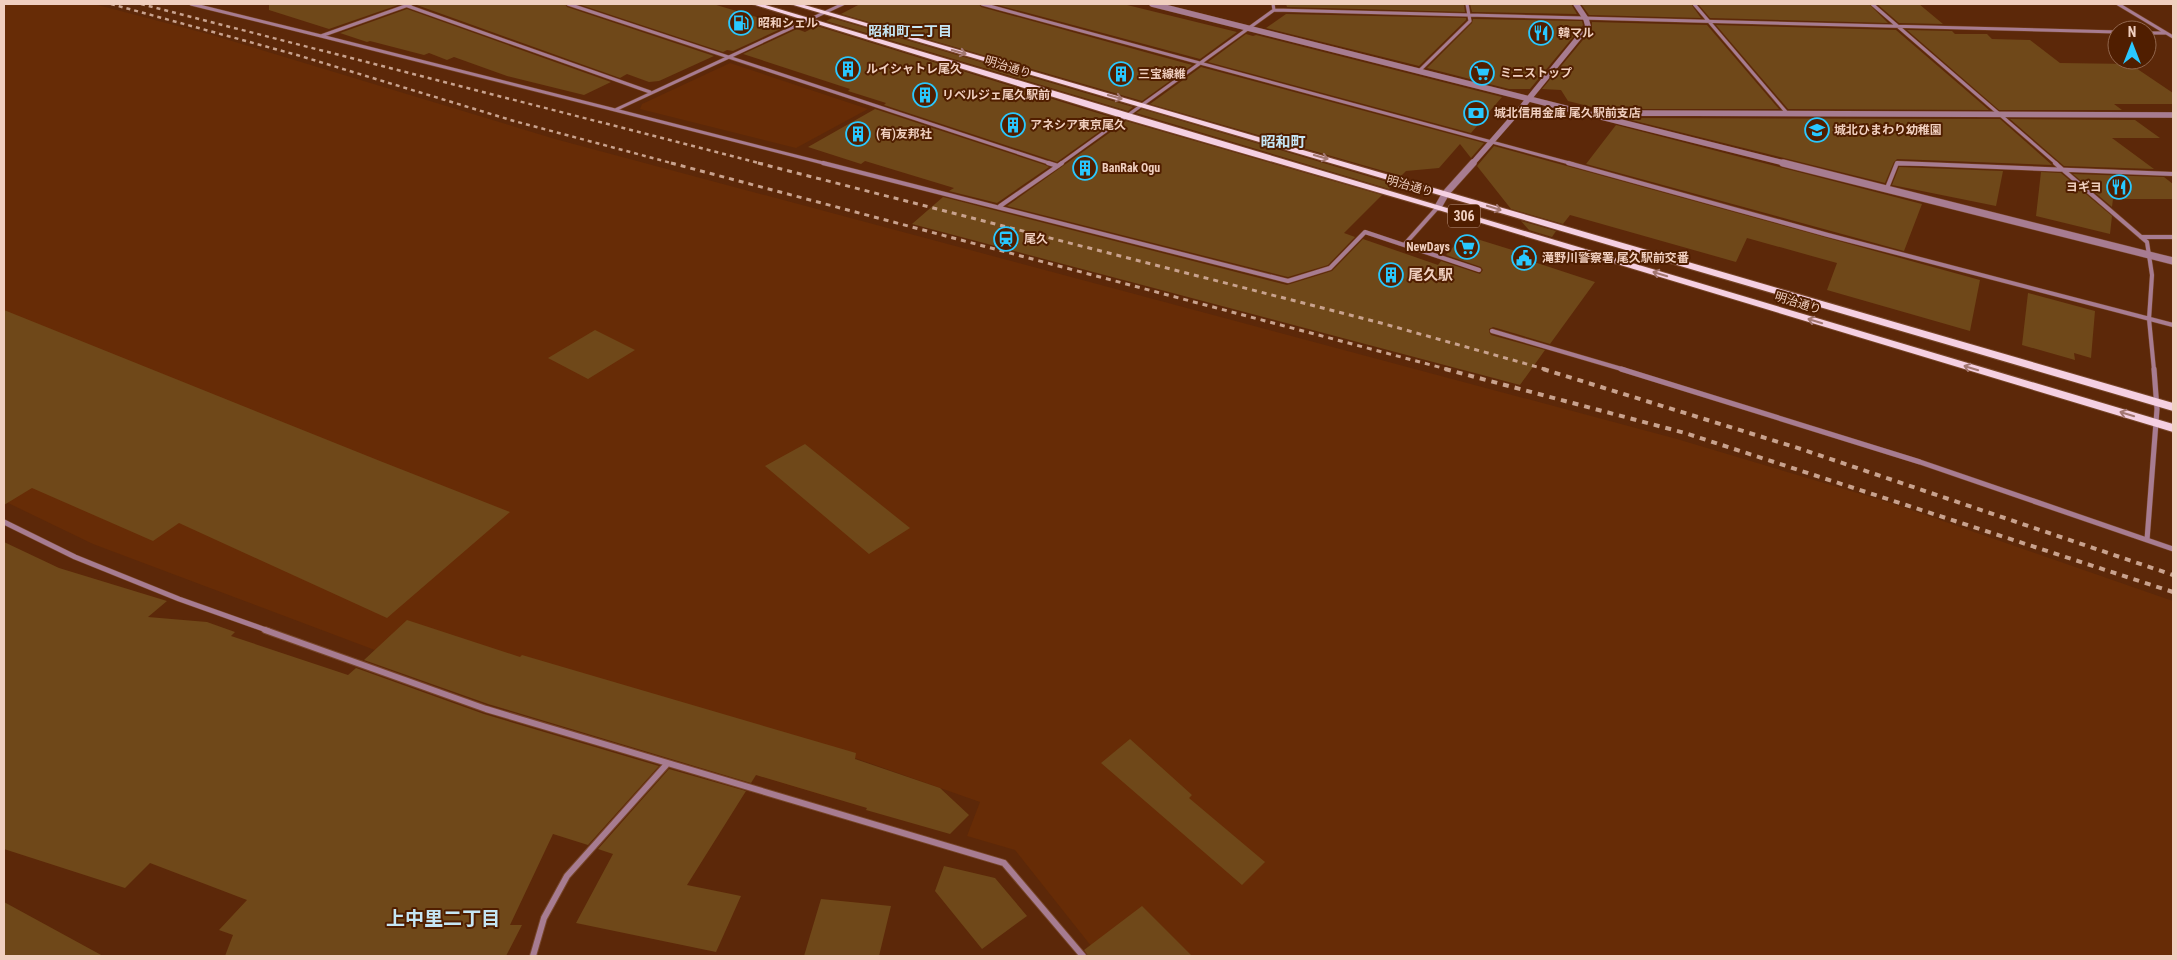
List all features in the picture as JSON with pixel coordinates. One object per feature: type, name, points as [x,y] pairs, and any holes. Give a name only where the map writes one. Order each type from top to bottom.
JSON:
[{"type":"main road","name":"明治通り","points":[[756,4],[1128,117],[1438,207],[2173,428]]},
{"type":"main road","name":"明治通り","points":[[794,4],[2173,407]]},
{"type":"street","points":[[191,4],[1288,280],[1330,268],[1365,232],[1479,270]]},
{"type":"street","points":[[401,4],[650,92]]},
{"type":"street","points":[[321,36],[411,4]]},
{"type":"street","points":[[568,4],[1058,166]]},
{"type":"street","points":[[615,110],[650,92],[843,4]]},
{"type":"street","points":[[982,4],[1828,234],[2173,325]]},
{"type":"street","points":[[1152,4],[2173,261]]},
{"type":"street","points":[[1273,4],[1274,10]]},
{"type":"street","points":[[1419,71],[1470,21],[1466,4]]},
{"type":"street","points":[[1404,245],[1438,207],[1446,193],[1588,26],[1586,19],[1576,4]]},
{"type":"street","points":[[1694,4],[1787,114]]},
{"type":"street","points":[[1872,4],[2147,242],[2152,269],[2149,318],[2158,423],[2154,439],[2148,540]]},
{"type":"street","points":[[2118,4],[2173,35]]},
{"type":"street","points":[[1000,206],[1144,106],[1247,28],[1274,10],[2107,32]]},
{"type":"street","points":[[2157,32],[2167,33]]},
{"type":"street","points":[[1586,113],[2173,115]]},
{"type":"street","points":[[1887,188],[1897,163],[2173,174]]},
{"type":"street","points":[[2141,237],[2173,237]]},
{"type":"street","points":[[1492,331],[1817,429],[2173,550]]},
{"type":"street","points":[[4,522],[74,557],[258,628],[486,709],[1004,863],[1082,956]]},
{"type":"street","points":[[533,956],[544,918],[567,876],[667,764]]},
{"type":"shaded area","points":[[4,4],[94,4],[212,35],[555,139],[1677,439],[1891,503],[2173,601],[2173,956],[1099,956],[1015,850],[967,836],[980,802],[855,758],[836,799],[489,693],[93,544],[4,501]]},
{"type":"shaded area","points":[[730,63],[868,109],[796,148],[640,109],[642,104]]},
{"type":"building","points":[[269,4],[401,4],[329,29],[269,10]]},
{"type":"building","points":[[414,4],[565,4],[567,7],[714,56],[659,81],[649,82],[627,74],[620,78]]},
{"type":"building","points":[[578,4],[713,4],[787,26],[733,51],[727,50],[723,52]]},
{"type":"building","points":[[860,4],[979,4],[981,7],[1192,65],[1142,101],[841,14]]},
{"type":"building","points":[[994,4],[1123,4],[1237,32],[1200,59]]},
{"type":"building","points":[[1286,4],[1464,4],[1465,12],[1287,7]]},
{"type":"building","points":[[1470,4],[1571,4],[1577,14],[1472,12]]},
{"type":"building","points":[[1581,4],[1691,4],[1701,18],[1589,15]]},
{"type":"building","points":[[1698,4],[1869,4],[1888,23],[1710,18]]},
{"type":"building","points":[[1877,4],[1919,4],[1943,24],[1899,23]]},
{"type":"building","points":[[407,9],[611,82],[584,95],[507,76],[454,57],[447,60],[429,53],[424,55],[370,41],[367,42],[340,33]]},
{"type":"building","points":[[1286,14],[1466,18],[1466,20],[1419,66],[1266,28]]},
{"type":"building","points":[[832,18],[1133,107],[1128,111],[826,21]]},
{"type":"building","points":[[1473,19],[1582,21],[1583,25],[1530,89],[1509,89],[1427,68],[1472,23]]},
{"type":"building","points":[[1592,22],[1707,25],[1779,109],[1600,109],[1568,101],[1561,90],[1542,89],[1592,29]]},
{"type":"building","points":[[1716,25],[1896,30],[1989,110],[1788,109]]},
{"type":"building","points":[[817,26],[1117,119],[1057,162],[884,105],[886,103],[848,91],[850,89],[743,54],[797,29],[805,32]]},
{"type":"building","points":[[1907,30],[1952,31],[1955,34],[1987,34],[1992,39],[2030,40],[2060,63],[2107,64],[2107,70],[2139,70],[2173,93],[2173,104],[2114,104],[2122,110],[1999,110]]},
{"type":"building","points":[[1246,34],[1502,97],[1471,133],[1208,62]]},
{"type":"building","points":[[1201,67],[1484,143],[1471,158],[1460,144],[1439,168],[1406,171],[1401,176],[1150,104]]},
{"type":"building","points":[[875,109],[1049,167],[997,203],[949,191],[954,188],[865,161],[861,164],[808,147]]},
{"type":"building","points":[[1142,109],[1394,184],[1389,189],[1136,113]]},
{"type":"building","points":[[1623,118],[2000,119],[2052,165],[1897,159],[1885,183]]},
{"type":"building","points":[[2010,119],[2135,120],[2160,138],[2112,138],[2154,169],[2064,166]]},
{"type":"building","points":[[1126,121],[1382,195],[1344,233],[1355,237],[1328,265],[1288,277],[1007,206]]},
{"type":"building","points":[[1616,125],[1922,204],[1904,251],[1586,164]]},
{"type":"building","points":[[1494,146],[1980,280],[1970,331],[1827,290],[1837,263],[1747,238],[1736,262],[1570,215],[1563,224],[1511,209],[1477,166]]},
{"type":"building","points":[[1899,167],[2003,171],[1996,206],[1892,185]]},
{"type":"building","points":[[2041,172],[2061,173],[2112,216],[2110,234],[2036,216]]},
{"type":"building","points":[[2073,174],[2164,177],[2173,184],[2173,199],[2113,199],[2112,207]]},
{"type":"building","points":[[943,197],[1287,285],[1332,271],[1363,239],[1438,265],[1441,261],[1480,274],[1483,270],[1481,267],[1446,255],[1464,235],[1535,257],[1531,261],[1595,282],[1550,344],[1493,327],[1489,329],[1491,335],[1545,350],[1520,385],[912,224]]},
{"type":"building","points":[[1521,221],[1556,231],[1552,237],[1529,230]]},
{"type":"building","points":[[2028,293],[2095,311],[2091,358],[2074,353],[2075,360],[2022,345]]},
{"type":"building","points":[[4,310],[510,512],[387,618],[179,523],[153,541],[32,488],[4,505]]},
{"type":"building","points":[[595,330],[635,350],[588,379],[548,358]]},
{"type":"building","points":[[805,444],[910,528],[869,554],[765,466]]},
{"type":"building","points":[[4,542],[59,568],[167,601],[148,617],[207,622],[235,632],[231,636],[348,675],[356,668],[484,714],[659,766],[588,845],[553,834],[510,925],[522,925],[506,956],[225,956],[233,935],[219,930],[247,900],[150,863],[125,888],[4,849]]},
{"type":"building","points":[[407,620],[520,657],[522,655],[856,753],[855,759],[940,788],[969,815],[950,834],[756,775],[751,783],[488,704],[364,660]]},
{"type":"building","points":[[1130,739],[1192,795],[1189,798],[1265,862],[1242,885],[1101,763]]},
{"type":"building","points":[[669,769],[746,791],[687,885],[741,896],[716,952],[576,923],[613,854],[598,849]]},
{"type":"building","points":[[944,866],[995,878],[1027,916],[982,949],[935,891]]},
{"type":"building","points":[[821,899],[891,906],[879,956],[804,956]]},
{"type":"building","points":[[4,902],[103,956],[4,956]]},
{"type":"building","points":[[1142,906],[1192,956],[1088,956],[1084,950]]},
{"type":"railway","points":[[111,4],[297,55],[514,121],[675,164]]},
{"type":"railway","points":[[141,4],[763,164]]},
{"type":"railway","points":[[671,163],[1450,370]]},
{"type":"railway","points":[[758,163],[1381,323],[1548,370]]},
{"type":"railway","points":[[1445,369],[1685,433],[2173,592]]},
{"type":"railway","points":[[1543,369],[1801,449],[2173,575]]},
{"type":"place","name":"昭和シェル","points":[[741,23]]},
{"type":"place","name":"韓マル","points":[[1541,33]]},
{"type":"place","name":"ルイシャトレ尾久","points":[[848,69]]},
{"type":"place","name":"ミニストップ","points":[[1482,73]]},
{"type":"place","name":"三宝線維","points":[[1121,74]]},
{"type":"place","name":"リベルジェ尾久駅前","points":[[925,95]]},
{"type":"place","name":"城北信用金庫 尾久駅前支店","points":[[1476,113]]},
{"type":"place","name":"アネシア東京尾久","points":[[1013,125]]},
{"type":"place","name":"城北ひまわり幼稚園","points":[[1817,130]]},
{"type":"place","name":"(有)友邦社","points":[[858,134]]},
{"type":"place","name":"BanRak Ogu","points":[[1085,168]]},
{"type":"place","name":"ヨギヨ","points":[[2119,187]]},
{"type":"place","name":"尾久","points":[[1006,239]]},
{"type":"place","name":"NewDays","points":[[1467,247]]},
{"type":"place","name":"滝野川警察署 尾久駅前交番","points":[[1524,258]]},
{"type":"place","name":"尾久駅","points":[[1391,275]]},
{"type":"district","name":"昭和町二丁目","points":[[910,31]]},
{"type":"district","name":"昭和町","points":[[1283,142]]},
{"type":"district","name":"上中里二丁目","points":[[443,918]]}]
